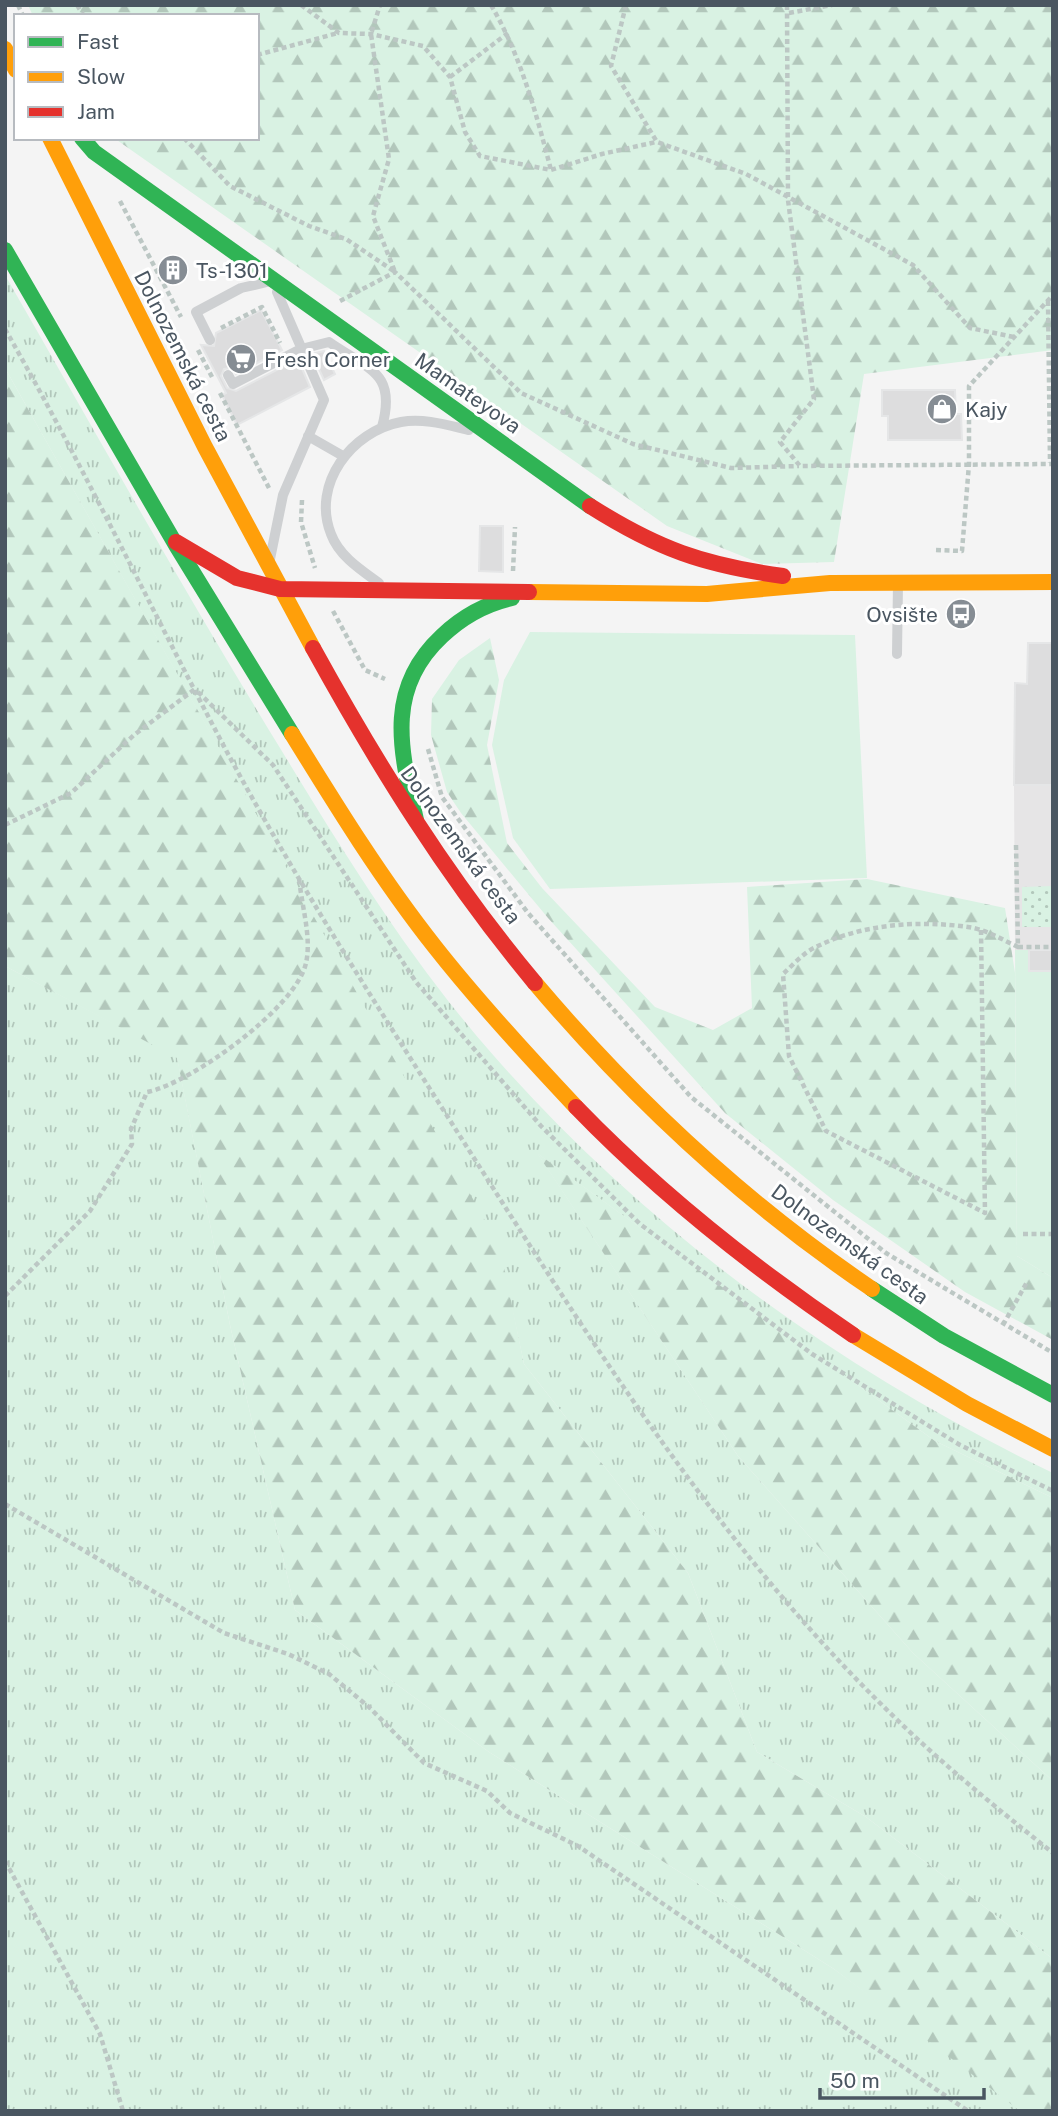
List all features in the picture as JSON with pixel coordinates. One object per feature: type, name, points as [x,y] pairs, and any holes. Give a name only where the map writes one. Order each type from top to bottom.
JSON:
[{"type":"main road","points":[[5,49],[14,66]]},
{"type":"main road","name":"Dolnozemská cesta","points":[[51,140],[267,565],[365,741],[416,825],[498,934],[588,1042],[695,1150],[813,1248],[906,1313],[1053,1395]]},
{"type":"main road","name":"Mamateyova","points":[[84,140],[94,152],[572,492],[674,552],[731,569],[830,583]]},
{"type":"main road","points":[[5,250],[171,539],[319,778],[403,905],[502,1028],[592,1125],[687,1213],[824,1317],[912,1375],[1053,1449]]},
{"type":"main road","name":"Mamateyova","points":[[171,539],[228,576],[262,587],[280,589],[707,594],[830,583],[1053,582]]},
{"type":"main road","points":[[416,825],[400,729],[402,699],[411,672],[436,640],[468,615],[496,601],[540,592]]},
{"type":"lane","points":[[209,337],[196,312],[241,288],[273,280],[324,400],[283,495],[274,550],[267,565]]},
{"type":"lane","points":[[228,375],[233,384],[301,349],[328,342],[377,376],[386,386],[388,395],[382,428]]},
{"type":"lane","points":[[387,589],[356,567],[330,533],[327,517],[328,491],[343,456],[359,440],[401,422],[430,422],[490,435]]},
{"type":"lane","points":[[308,436],[343,456]]},
{"type":"lane","points":[[897,654],[898,583]]},
{"type":"path","points":[[301,5],[339,33]]},
{"type":"path","points":[[380,5],[371,34],[389,159],[373,216],[395,272]]},
{"type":"path","points":[[491,5],[508,33],[533,105],[551,170]]},
{"type":"path","points":[[626,5],[611,66],[657,142]]},
{"type":"path","points":[[787,5],[788,200],[814,399],[780,442],[800,466]]},
{"type":"path","points":[[789,13],[832,5]]},
{"type":"path","points":[[259,54],[339,33],[371,34],[424,46],[450,77],[465,132],[480,156],[551,170],[601,154],[657,142],[746,174],[788,200],[913,265],[970,328],[1014,337]]},
{"type":"path","points":[[450,77],[508,33]]},
{"type":"path","points":[[186,140],[230,186],[309,226],[345,239],[395,272],[521,393],[633,444],[732,468],[1051,464],[1048,300]]},
{"type":"path","points":[[318,313],[395,272]]},
{"type":"path","points":[[936,550],[962,551],[969,464],[969,386],[1053,295]]},
{"type":"path","points":[[209,337],[262,307],[283,349]]},
{"type":"path","points":[[5,329],[52,411],[236,769],[299,876],[378,1007],[541,1263],[656,1434],[817,1637],[880,1703],[991,1805],[1053,1853]]},
{"type":"path","points":[[512,592],[515,527]]},
{"type":"path","points":[[5,825],[71,793],[134,735],[195,689]]},
{"type":"path","points":[[428,748],[442,797],[528,913],[691,1097],[886,1253],[1053,1353]]},
{"type":"path","points":[[1016,845],[1018,947]]},
{"type":"path","points":[[5,1296],[90,1211],[132,1144],[131,1129],[147,1093],[165,1089],[201,1070],[250,1031],[294,990],[306,963],[299,876]]},
{"type":"path","points":[[981,930],[985,1213],[826,1131],[789,1056],[783,974],[814,947],[866,929],[913,925],[981,930],[1018,947],[1053,947]]},
{"type":"path","points":[[1023,1234],[1053,1234]]},
{"type":"path","points":[[1003,1325],[1027,1282]]},
{"type":"path","points":[[5,1504],[224,1633],[288,1654],[329,1674],[369,1707],[424,1763],[487,1791],[510,1813],[578,1846],[968,2111]]},
{"type":"path","points":[[5,1861],[100,2034],[123,2111]]},
{"type":"shaded area","points":[[1014,785],[1053,785],[1053,950],[1015,950]]},
{"type":"green space","points":[[28,5],[1053,5],[1053,350],[864,374],[834,562],[762,564],[667,526],[117,140],[259,140],[259,14],[32,14]]},
{"type":"green space","points":[[5,275],[210,631],[329,828],[407,945],[494,1056],[554,1121],[617,1181],[752,1293],[898,1390],[1053,1473],[1053,1498],[935,1441],[538,1154],[738,1456],[913,1653],[1053,1781],[1053,1959],[866,1817],[757,1752],[688,1573],[524,1364],[499,1247],[5,368]]},
{"type":"green space","points":[[5,368],[500,1247],[524,1364],[688,1573],[757,1752],[866,1817],[1053,1959],[1053,2111],[1020,2111],[834,1969],[489,1752],[295,1610],[230,1325],[177,1058],[5,966]]},
{"type":"green space","points":[[530,632],[855,635],[867,878],[550,889],[513,838],[492,745],[504,680]]},
{"type":"green space","points":[[490,638],[499,680],[487,745],[507,843],[542,888],[655,1007],[713,1030],[752,1008],[747,887],[867,879],[1005,908],[1015,973],[1017,1256],[1053,1278],[1053,1340],[965,1292],[833,1200],[725,1113],[548,918],[461,813],[447,792],[431,735],[432,699],[459,660]]},
{"type":"green space","points":[[1053,886],[1053,927],[1022,927],[1022,887]]},
{"type":"green space","points":[[1015,950],[1053,950],[1053,1278],[1017,1256]]},
{"type":"green space","points":[[5,966],[177,1057],[230,1325],[295,1610],[489,1752],[834,1969],[1025,2111],[5,2111]]},
{"type":"green space","points":[[537,1153],[935,1441],[1053,1498],[1053,1781],[913,1653],[738,1456]]},
{"type":"building","points":[[261,310],[282,350],[236,374],[231,368],[224,369],[221,376],[227,388],[236,391],[298,359],[310,387],[237,425],[222,395],[226,393],[201,345],[214,346],[216,333]]},
{"type":"building","points":[[324,351],[335,374],[324,380],[312,354]]},
{"type":"building","points":[[882,390],[955,390],[956,414],[961,414],[962,440],[888,440],[888,416],[882,416]]},
{"type":"building","points":[[480,526],[503,526],[503,572],[479,571]]},
{"type":"building","points":[[1028,643],[1053,643],[1053,785],[1014,785],[1015,683],[1027,684]]},
{"type":"building","points":[[1029,950],[1053,950],[1053,971],[1029,971]]},
{"type":"traffic: fast","points":[[84,140],[94,152],[590,506]]},
{"type":"traffic: fast","points":[[5,250],[176,545],[292,734]]},
{"type":"traffic: fast","points":[[416,820],[402,746],[404,700],[411,678],[424,657],[450,629],[483,608],[512,598]]},
{"type":"traffic: fast","points":[[872,1289],[944,1336],[1053,1395]]},
{"type":"traffic: slow","points":[[5,49],[14,66]]},
{"type":"traffic: slow","points":[[51,140],[205,447],[313,648]]},
{"type":"traffic: slow","points":[[529,592],[707,594],[830,583],[1053,582]]},
{"type":"traffic: slow","points":[[292,734],[415,922],[486,1009],[576,1107]]},
{"type":"traffic: slow","points":[[535,983],[612,1068],[693,1148],[780,1221],[872,1289]]},
{"type":"traffic: slow","points":[[853,1335],[967,1404],[1053,1449]]},
{"type":"traffic: jam","points":[[590,506],[638,534],[682,553],[755,572],[783,576]]},
{"type":"traffic: jam","points":[[176,542],[237,578],[280,589],[529,592]]},
{"type":"traffic: jam","points":[[313,648],[416,821],[503,944],[535,983]]},
{"type":"traffic: jam","points":[[576,1107],[640,1169],[708,1228],[853,1335]]},
{"type":"place","name":"Ts-1301","points":[[173,270]]},
{"type":"place","name":"Fresh Corner","points":[[241,359]]},
{"type":"place","name":"Kajy","points":[[942,409]]},
{"type":"place","name":"Ovsište","points":[[961,614]]}]
